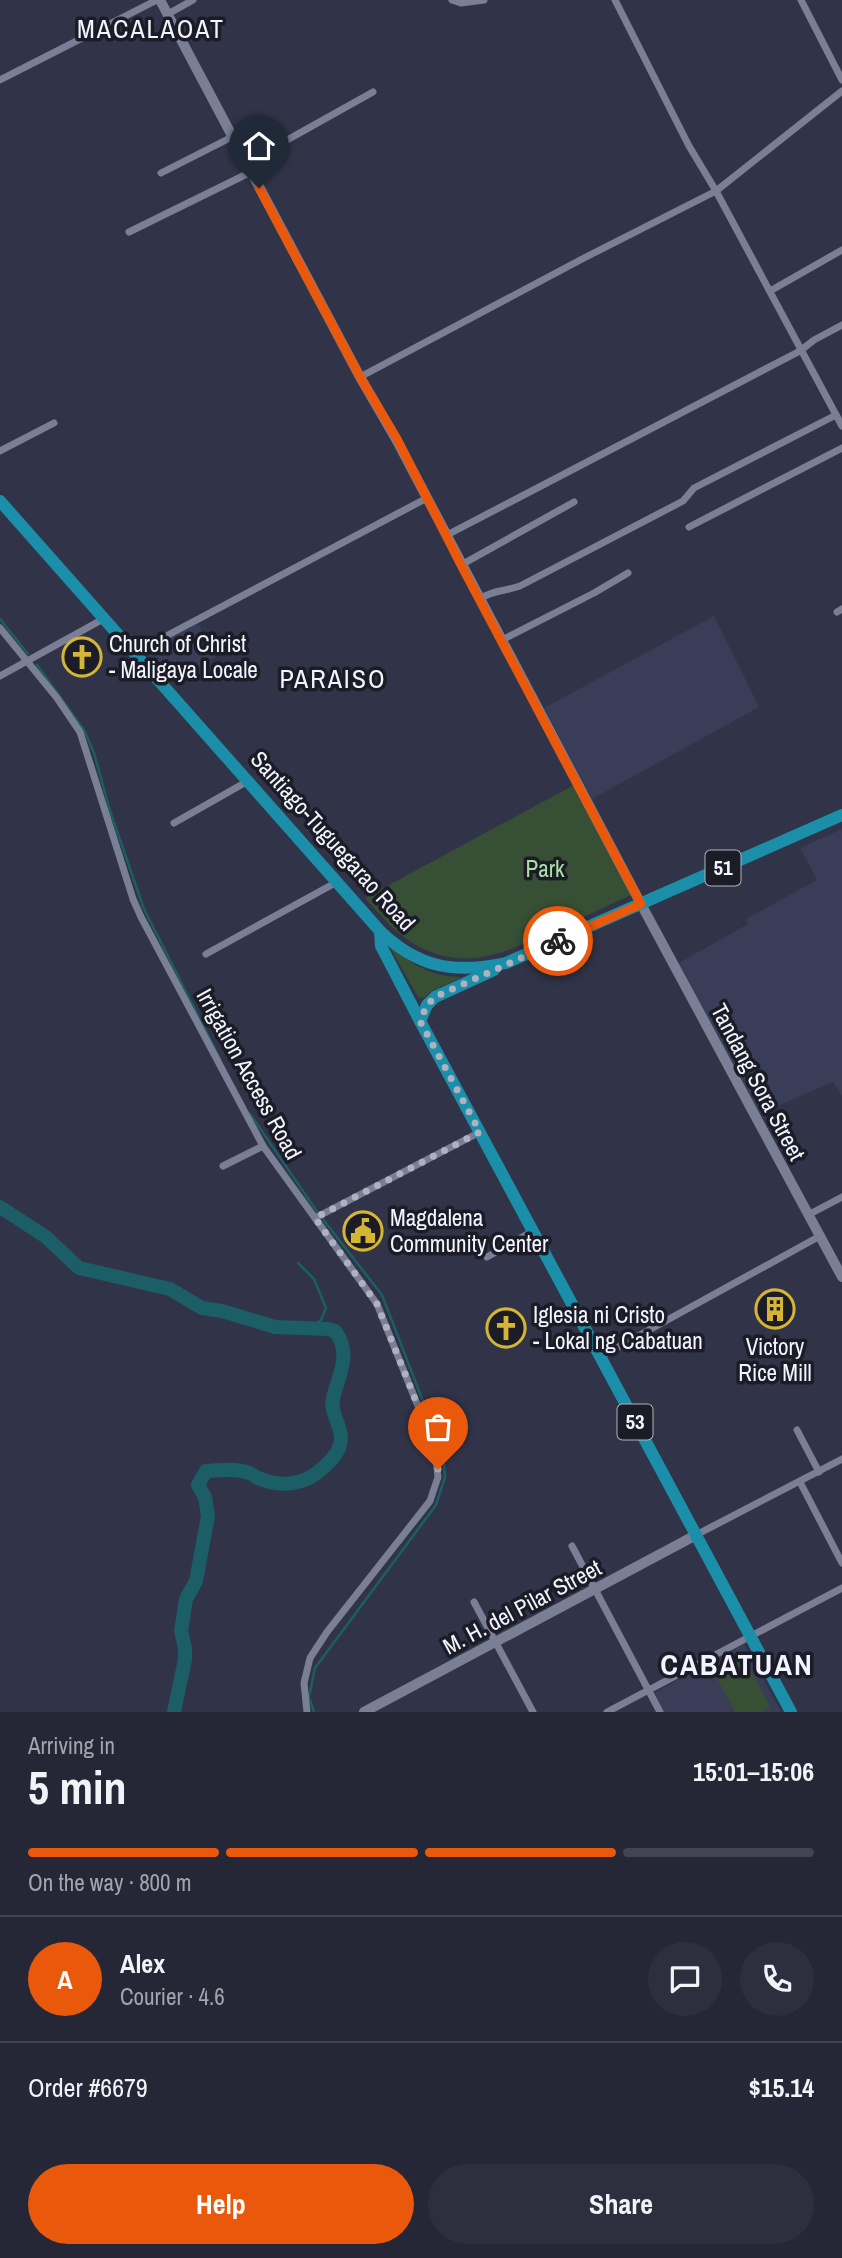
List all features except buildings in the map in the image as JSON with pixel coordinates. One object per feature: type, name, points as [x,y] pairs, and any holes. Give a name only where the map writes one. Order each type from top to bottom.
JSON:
[{"type":"highway","name":"Santiago-Tuguegarao Road","points":[[0,500],[380,931],[410,954],[439,966],[472,968],[506,963],[842,815]]},
{"type":"highway","name":"53","points":[[380,931],[381,946],[420,1021],[791,1712]]},
{"type":"highway","points":[[420,1021],[427,1005],[435,997],[506,963]]},
{"type":"street","name":"Tandang Sora Street","points":[[159,0],[360,377],[397,439],[641,904],[842,1277]]},
{"type":"street","points":[[0,80],[159,0]]},
{"type":"street","points":[[168,14],[193,0]]},
{"type":"street","points":[[452,0],[461,3],[484,0]]},
{"type":"street","points":[[615,0],[689,146],[716,191],[842,426]]},
{"type":"street","points":[[801,0],[842,80]]},
{"type":"street","points":[[360,377],[583,258],[716,191],[842,91]]},
{"type":"street","points":[[129,232],[248,167],[373,92]]},
{"type":"street","points":[[161,173],[233,137]]},
{"type":"street","points":[[769,291],[842,250]]},
{"type":"street","points":[[446,534],[800,351],[842,325]]},
{"type":"street","points":[[479,598],[493,591],[520,586],[683,501],[694,488],[836,415]]},
{"type":"street","points":[[0,451],[54,423]]},
{"type":"street","points":[[689,527],[842,448]]},
{"type":"street","points":[[136,652],[427,498]]},
{"type":"street","points":[[461,565],[575,502]]},
{"type":"street","points":[[502,640],[628,573]]},
{"type":"street","points":[[0,676],[105,618]]},
{"type":"street","name":"Irrigation Access Road","points":[[0,628],[57,698],[80,732],[133,899],[262,1146],[377,1304],[434,1446],[438,1469],[436,1485],[423,1511],[310,1658],[304,1683],[307,1712]]},
{"type":"street","points":[[174,822],[249,780]]},
{"type":"street","points":[[206,954],[338,882]]},
{"type":"street","points":[[315,1218],[480,1132]]},
{"type":"street","points":[[223,1166],[262,1146]]},
{"type":"street","points":[[808,1215],[842,1197]]},
{"type":"street","points":[[486,1257],[533,1231]]},
{"type":"street","points":[[600,1357],[820,1236]]},
{"type":"street","points":[[797,1430],[819,1472]]},
{"type":"street","points":[[696,1535],[842,1459]]},
{"type":"street","points":[[800,1482],[842,1563]]},
{"type":"street","name":"M. H. del Pilar Street","points":[[364,1712],[696,1535]]},
{"type":"street","points":[[572,1546],[660,1712]]},
{"type":"street","points":[[607,1712],[842,1588]]},
{"type":"street","points":[[474,1602],[533,1712]]},
{"type":"shaded area","points":[[714,616],[759,707],[592,799],[544,708]]},
{"type":"shaded area","points":[[198,624],[216,657],[172,681],[146,650]]},
{"type":"shaded area","points":[[842,829],[842,1096],[833,1082],[757,1115],[679,963],[748,924],[746,919],[817,880],[800,848]]},
{"type":"shaded area","points":[[744,1644],[781,1712],[662,1712],[652,1694]]},
{"type":"green space","name":"Park","points":[[574,785],[631,895],[500,953],[465,958],[430,952],[404,938],[365,898]]},
{"type":"green space","points":[[388,944],[422,968],[441,975],[462,977],[430,992],[424,998],[418,997]]},
{"type":"green space","points":[[740,1650],[770,1707],[762,1712],[735,1712],[710,1666]]},
{"type":"waterway","points":[[0,619],[28,654]]},
{"type":"waterway","points":[[37,665],[84,730],[94,753],[110,811],[144,909],[220,1059]]},
{"type":"waterway","points":[[250,1114],[318,1213]]},
{"type":"waterway","points":[[0,1207],[46,1237],[79,1268],[170,1289],[202,1308],[222,1311],[275,1327],[328,1329],[335,1331],[340,1339],[343,1364],[332,1404],[341,1439],[329,1462],[309,1478],[293,1483],[275,1483],[244,1471],[228,1470],[206,1471],[198,1485],[205,1497],[208,1516],[196,1581],[186,1599],[181,1631],[185,1659],[174,1712]]},
{"type":"waterway","points":[[314,1712],[309,1697],[315,1668],[436,1505],[445,1477],[443,1453],[382,1295],[322,1218]]},
{"type":"waterway","points":[[298,1263],[314,1279],[326,1308],[321,1320],[309,1328]]},
{"type":"way so far","points":[[438,1469],[434,1446],[377,1304],[315,1218],[480,1132],[420,1021],[427,1005],[435,997],[558,941]]},
{"type":"place","name":"Church of Christ - Maligaya Locale","points":[[82,657]]},
{"type":"place","name":"Magdalena Community Center","points":[[363,1231]]},
{"type":"place","name":"Victory Rice Mill","points":[[775,1309]]},
{"type":"place","name":"Iglesia ni Cristo - Lokal ng Cabatuan","points":[[506,1328]]},
{"type":"district","name":"MACALAOAT","points":[[151,29]]},
{"type":"district","name":"PARAISO","points":[[333,679]]},
{"type":"district","name":"CABATUAN","points":[[737,1665]]},
{"type":"route","points":[[259,188],[360,377],[397,439],[641,904],[558,941]]}]
